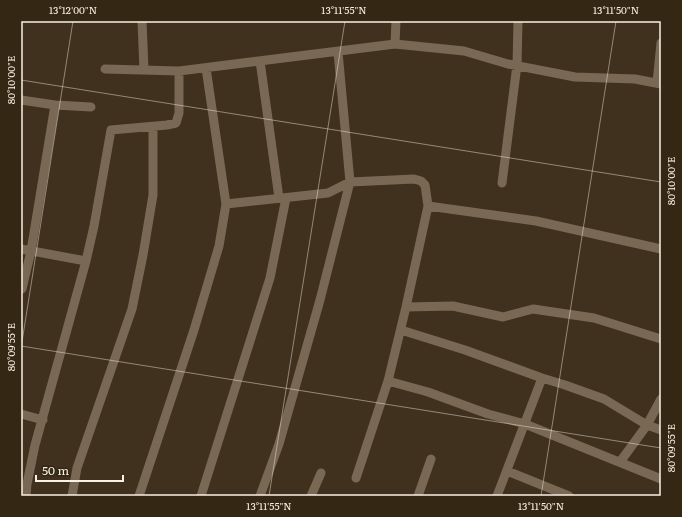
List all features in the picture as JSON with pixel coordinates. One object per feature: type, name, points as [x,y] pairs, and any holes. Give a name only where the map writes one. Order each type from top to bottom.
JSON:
[{"type":"street","points":[[142,21],[144,70]]},
{"type":"street","points":[[395,44],[396,21]]},
{"type":"street","points":[[502,183],[517,65],[518,21]]},
{"type":"street","points":[[105,69],[179,71],[395,44],[464,51],[517,65],[575,77],[635,79],[659,84],[661,43]]},
{"type":"street","points":[[260,496],[279,444],[290,406],[320,300],[350,182],[338,52]]},
{"type":"street","points":[[201,496],[270,278],[283,198],[260,61]]},
{"type":"street","points":[[139,496],[194,330],[219,246],[226,204],[206,68]]},
{"type":"street","points":[[26,496],[35,445],[86,262],[111,130],[153,127],[176,123],[179,113],[179,71]]},
{"type":"street","points":[[21,100],[55,105],[91,107]]},
{"type":"street","points":[[22,290],[31,251],[55,105]]},
{"type":"street","points":[[72,496],[77,468],[132,309],[153,195],[153,127]]},
{"type":"street","points":[[226,204],[328,192],[350,182],[414,179],[425,184],[428,206],[401,330],[388,381],[356,478]]},
{"type":"street","points":[[428,206],[536,221],[661,249]]},
{"type":"street","points":[[21,249],[86,262]]},
{"type":"street","points":[[406,307],[453,306],[503,317],[533,309],[594,318],[661,339]]},
{"type":"street","points":[[401,330],[465,350],[604,399],[647,425],[661,430]]},
{"type":"street","points":[[498,496],[542,378]]},
{"type":"street","points":[[388,381],[428,392],[488,414],[525,424],[661,479]]},
{"type":"street","points":[[620,462],[647,425],[661,399]]},
{"type":"street","points":[[21,414],[43,420]]},
{"type":"street","points":[[418,496],[431,459]]},
{"type":"street","points":[[507,471],[568,496]]},
{"type":"street","points":[[311,496],[321,473]]}]
